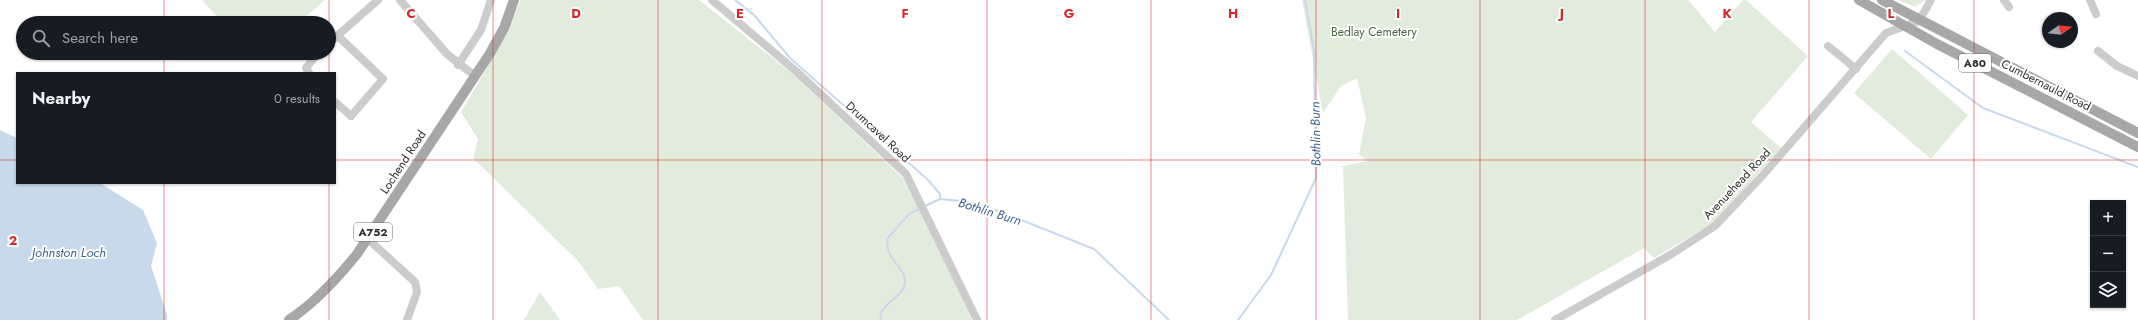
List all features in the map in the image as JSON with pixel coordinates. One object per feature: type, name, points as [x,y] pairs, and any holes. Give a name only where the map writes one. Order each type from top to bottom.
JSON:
[{"type":"main road","name":"Lochend Road","points":[[289,320],[311,304],[334,283],[368,239],[475,76],[504,28],[514,0]]},
{"type":"main road","name":"Cumbernauld Road","points":[[1859,0],[1904,26],[2138,147]]},
{"type":"main road","name":"Cumbernauld Road","points":[[1882,0],[1919,21],[2138,133]]},
{"type":"street","points":[[336,103],[351,116],[383,79],[338,36],[378,0]]},
{"type":"street","points":[[400,0],[447,54],[458,65],[475,76]]},
{"type":"street","points":[[458,65],[481,30],[491,0]]},
{"type":"street","name":"Drumcavel Road","points":[[712,0],[797,72],[906,174],[928,215],[977,320]]},
{"type":"street","points":[[1919,21],[1931,0]]},
{"type":"street","points":[[2090,0],[2096,14]]},
{"type":"street","name":"Avenuehead Road","points":[[1555,320],[1670,255],[1715,226],[1763,175],[1886,33],[1919,21]]},
{"type":"street","points":[[1828,46],[1856,69]]},
{"type":"street","points":[[2098,51],[2117,66],[2138,76]]},
{"type":"street","points":[[308,72],[306,68],[312,60]]},
{"type":"street","points":[[368,239],[415,282],[417,292],[413,308],[407,320]]},
{"type":"green space","points":[[202,0],[325,0],[306,16],[217,16]]},
{"type":"green space","points":[[521,0],[699,0],[793,74],[903,178],[928,224],[972,320],[643,320],[619,286],[598,289],[578,261],[473,158],[478,139],[461,112],[488,66]]},
{"type":"green space","name":"Bedlay Cemetery","points":[[1302,0],[1688,0],[1715,32],[1743,0],[1746,0],[1808,56],[1751,122],[1781,148],[1715,222],[1654,258],[1644,248],[1517,320],[1348,320],[1343,166],[1367,161],[1359,154],[1366,118],[1357,78],[1341,86],[1323,113]]},
{"type":"green space","points":[[1898,0],[1926,0],[1915,7]]},
{"type":"green space","points":[[1892,49],[1968,115],[1931,159],[1854,93]]},
{"type":"green space","points":[[540,292],[560,320],[524,320]]},
{"type":"water","name":"Johnston Loch","points":[[0,130],[16,138],[16,184],[102,184],[143,210],[157,243],[151,266],[167,315],[167,320],[0,320]]},
{"type":"waterway","points":[[735,0],[754,15],[790,58],[927,179],[940,194],[940,199]]},
{"type":"waterway","name":"Bothlin Burn","points":[[1238,320],[1271,275],[1316,178],[1314,51],[1305,0]]},
{"type":"waterway","points":[[1905,51],[1983,108],[2138,167]]},
{"type":"waterway","name":"Bothlin Burn","points":[[925,206],[940,199],[961,201],[999,211],[1094,249],[1169,320]]},
{"type":"waterway","name":"Bothlin Burn","points":[[882,320],[880,315],[882,311],[900,293],[905,283],[903,274],[888,251],[887,239],[910,213],[921,208]]}]
